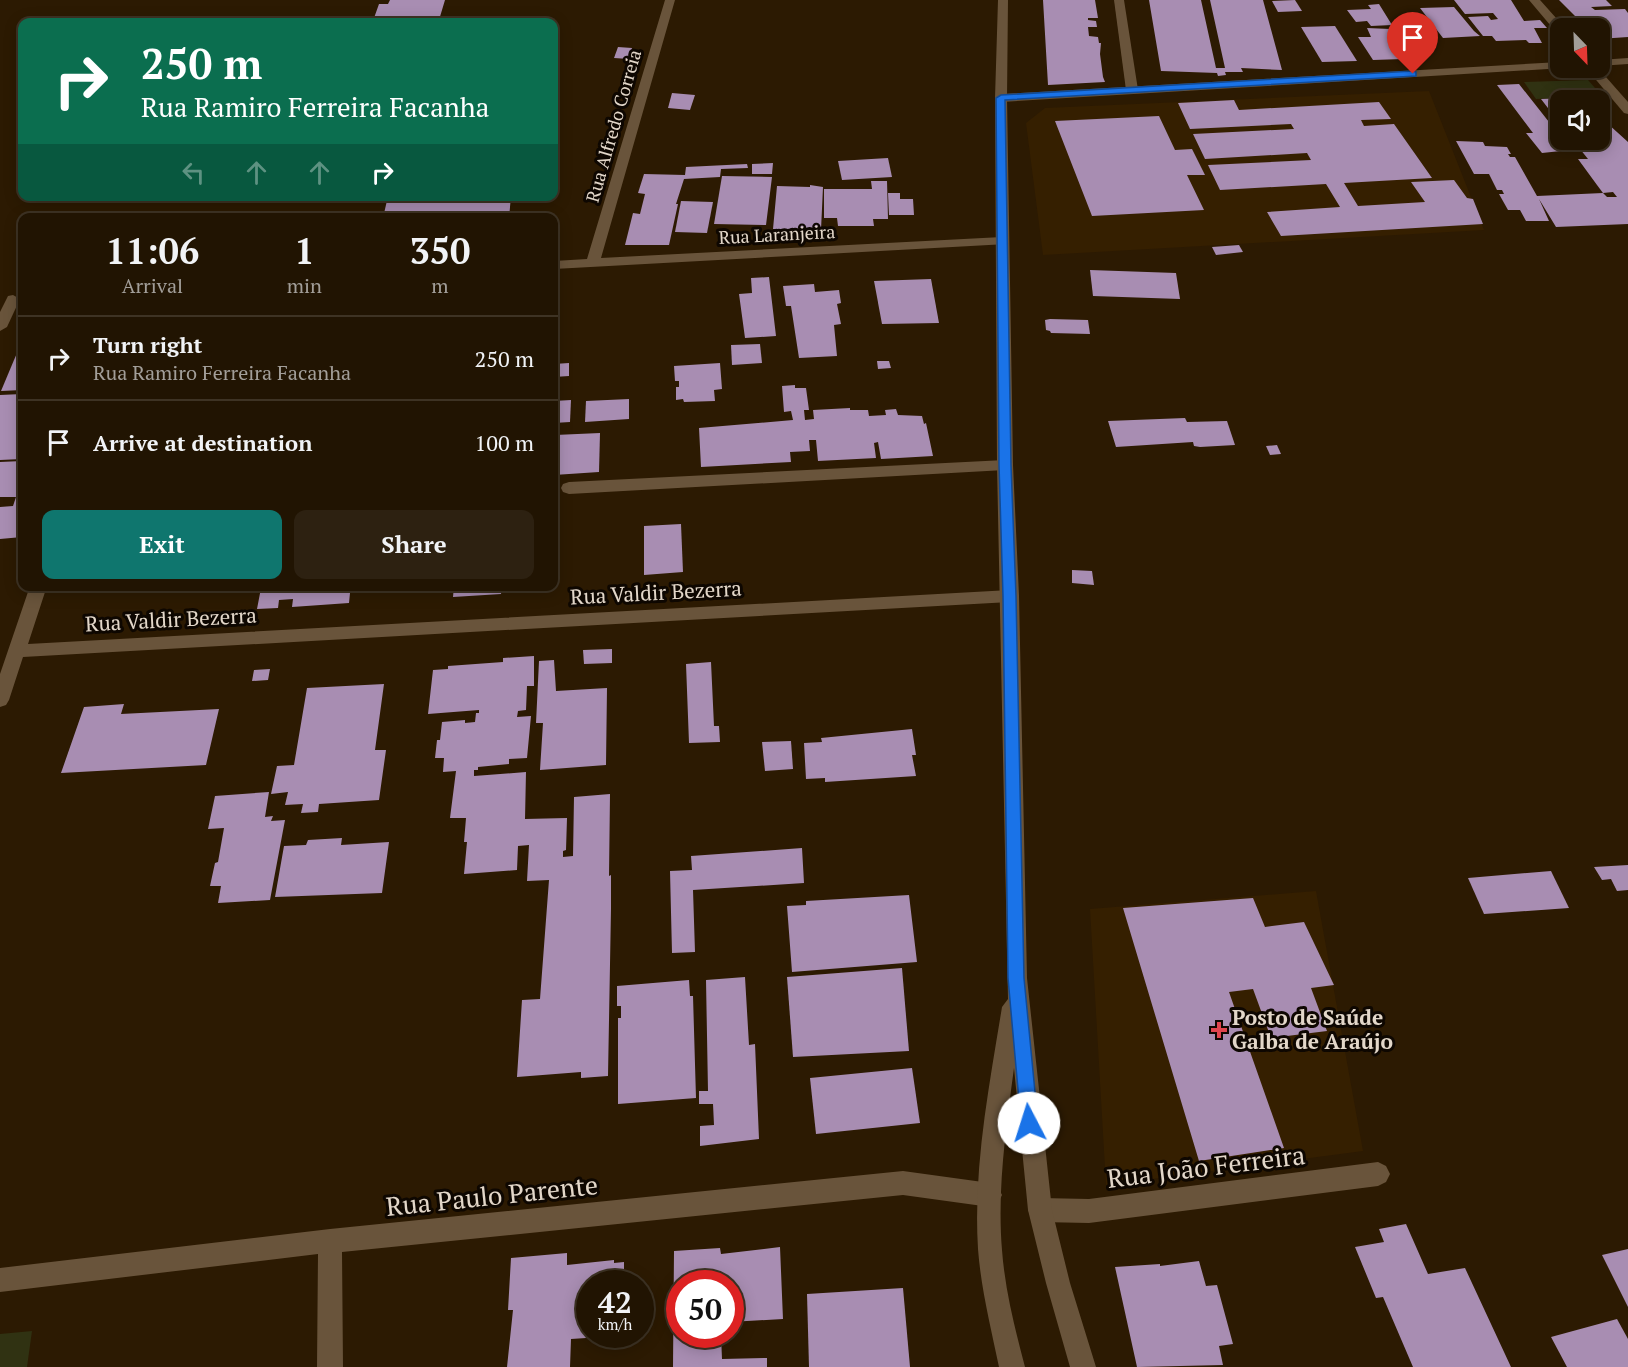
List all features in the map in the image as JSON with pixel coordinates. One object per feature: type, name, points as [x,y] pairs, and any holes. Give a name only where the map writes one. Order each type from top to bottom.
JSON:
[{"type":"street","name":"Rua Alfredo Correia","points":[[593,263],[670,0]]},
{"type":"street","points":[[1002,0],[1005,465],[1010,596],[1016,978],[1040,1210],[1058,1283],[1083,1367]]},
{"type":"street","points":[[1119,0],[1132,90]]},
{"type":"street","points":[[1534,0],[1550,18]]},
{"type":"street","points":[[1610,62],[1628,61]]},
{"type":"street","points":[[1001,98],[1550,66]]},
{"type":"street","points":[[1601,78],[1628,110]]},
{"type":"street","name":"Rua Laranjeira","points":[[558,265],[1002,241]]},
{"type":"street","points":[[0,327],[12,299]]},
{"type":"street","points":[[569,488],[1005,465]]},
{"type":"street","points":[[0,700],[37,591]]},
{"type":"street","name":"Rua Valdir Bezerra","points":[[17,651],[1010,596]]},
{"type":"street","points":[[1012,1367],[997,1302],[990,1249],[990,1195],[1003,1057],[1016,978]]},
{"type":"street","name":"Rua João Ferreira","points":[[1040,1210],[1089,1211],[1378,1174]]},
{"type":"street","name":"Rua Paulo Parente","points":[[0,1280],[330,1241],[903,1184],[990,1195]]},
{"type":"street","points":[[330,1241],[330,1367]]},
{"type":"shaded area","points":[[1429,91],[1484,230],[1043,255],[1026,123],[1045,108]]},
{"type":"shaded area","name":"Posto de Saúde Galba de Araújo","points":[[1316,891],[1363,1151],[1106,1185],[1090,909]]},
{"type":"green space","points":[[1588,80],[1597,90],[1550,90],[1550,98],[1536,99],[1524,82]]},
{"type":"green space","points":[[32,1331],[27,1367],[0,1367],[0,1334]]},
{"type":"building","points":[[390,0],[445,0],[440,18],[374,18],[379,4],[388,4]]},
{"type":"building","points":[[1043,0],[1095,0],[1098,18],[1088,18],[1088,20],[1096,21],[1097,27],[1088,27],[1089,36],[1098,37],[1101,43],[1100,54],[1105,82],[1048,85]]},
{"type":"building","points":[[1149,0],[1201,0],[1216,68],[1225,68],[1210,0],[1263,0],[1282,70],[1241,68],[1243,72],[1225,72],[1226,75],[1218,76],[1217,73],[1161,71]]},
{"type":"building","points":[[1295,0],[1302,11],[1278,12],[1272,1]]},
{"type":"building","points":[[1454,0],[1511,0],[1524,21],[1540,20],[1547,28],[1534,28],[1542,43],[1529,43],[1526,40],[1496,41],[1492,36],[1483,36],[1468,17],[1488,16],[1491,20],[1498,19],[1493,13],[1465,14]]},
{"type":"building","points":[[1559,0],[1606,0],[1612,6],[1591,7],[1595,10],[1625,9],[1628,13],[1628,37],[1610,38],[1610,18],[1562,18],[1576,17]]},
{"type":"building","points":[[1379,4],[1392,25],[1371,26],[1367,21],[1356,22],[1347,10],[1371,9],[1368,5]]},
{"type":"building","points":[[1454,7],[1480,36],[1443,38],[1420,8]]},
{"type":"building","points":[[1335,26],[1357,61],[1322,62],[1301,27]]},
{"type":"building","points":[[1367,28],[1390,29],[1396,41],[1390,41],[1403,59],[1373,60],[1358,37],[1371,37]]},
{"type":"building","points":[[618,47],[632,48],[629,59],[614,58]]},
{"type":"building","points":[[1519,84],[1550,123],[1550,150],[1570,150],[1542,153],[1526,133],[1533,133],[1497,85]]},
{"type":"building","points":[[672,93],[695,95],[690,110],[668,108]]},
{"type":"building","points":[[1541,99],[1550,99],[1550,111]]},
{"type":"building","points":[[1234,100],[1239,110],[1379,102],[1391,119],[1361,120],[1364,126],[1394,124],[1432,178],[1344,183],[1358,206],[1425,202],[1411,182],[1454,180],[1467,198],[1473,199],[1483,224],[1281,236],[1267,212],[1340,207],[1326,184],[1220,190],[1208,165],[1311,160],[1307,153],[1205,159],[1193,134],[1294,129],[1291,124],[1190,129],[1178,103]]},
{"type":"building","points":[[1159,116],[1175,150],[1192,149],[1205,175],[1187,175],[1204,210],[1092,216],[1055,121]]},
{"type":"building","points":[[1610,126],[1628,142],[1628,224],[1556,227],[1539,199],[1549,221],[1526,221],[1520,210],[1508,210],[1499,194],[1504,194],[1502,190],[1497,190],[1489,174],[1474,174],[1456,141],[1483,142],[1485,146],[1507,147],[1511,154],[1508,154],[1510,157],[1515,157],[1537,196],[1603,193],[1578,159],[1588,159],[1581,150],[1610,150]],"holes":[[[1613,192],[1617,197],[1607,197],[1603,193]]]},
{"type":"building","points":[[888,158],[892,177],[842,180],[838,161]]},
{"type":"building","points":[[773,163],[772,174],[752,174],[752,164]]},
{"type":"building","points":[[747,164],[748,168],[721,169],[720,177],[684,179],[676,204],[678,204],[669,245],[625,245],[633,213],[640,214],[645,194],[638,193],[644,174],[685,175],[686,167]]},
{"type":"building","points":[[722,176],[772,177],[766,225],[714,224]]},
{"type":"building","points":[[871,181],[887,181],[888,219],[873,219],[874,226],[838,226],[837,218],[824,218],[824,189],[872,189]]},
{"type":"building","points":[[810,185],[823,187],[821,230],[773,229],[777,186],[810,187]]},
{"type":"building","points":[[888,193],[900,193],[900,199],[913,199],[914,215],[889,215]]},
{"type":"building","points":[[387,201],[511,201],[509,213],[384,213]]},
{"type":"building","points":[[681,201],[713,202],[707,233],[675,232]]},
{"type":"building","points":[[1239,245],[1243,252],[1216,255],[1212,247]]},
{"type":"building","points":[[1090,270],[1176,273],[1180,299],[1093,296]]},
{"type":"building","points":[[769,277],[776,336],[745,338],[739,294],[752,293],[751,278]]},
{"type":"building","points":[[931,279],[939,323],[882,324],[874,281]]},
{"type":"building","points":[[814,284],[815,292],[839,290],[841,303],[837,304],[841,324],[834,325],[837,356],[799,358],[791,306],[786,306],[783,286]]},
{"type":"building","points":[[1045,320],[1088,320],[1090,334],[1051,333],[1046,330]]},
{"type":"building","points":[[760,344],[762,363],[732,365],[731,345]]},
{"type":"building","points":[[18,351],[18,390],[1,391]]},
{"type":"building","points":[[877,361],[889,361],[891,368],[878,369]]},
{"type":"building","points":[[569,363],[569,376],[558,377],[558,364]]},
{"type":"building","points":[[720,363],[722,389],[714,390],[715,401],[676,400],[676,387],[679,387],[679,381],[675,381],[674,366]]},
{"type":"building","points":[[795,385],[795,388],[806,388],[809,410],[804,410],[805,420],[814,419],[813,410],[850,408],[850,410],[868,410],[869,416],[886,415],[885,410],[896,409],[898,415],[922,416],[924,424],[926,423],[933,456],[881,459],[878,442],[874,443],[876,458],[818,461],[816,440],[809,440],[810,451],[790,452],[791,462],[701,467],[699,428],[793,420],[791,411],[784,412],[782,386]]},
{"type":"building","points":[[18,394],[18,459],[0,460],[0,395]]},
{"type":"building","points":[[629,399],[629,419],[585,422],[586,401]]},
{"type":"building","points":[[571,400],[570,422],[558,423],[558,401]]},
{"type":"building","points":[[1185,418],[1187,422],[1227,421],[1235,445],[1200,447],[1194,446],[1193,442],[1116,447],[1108,421]]},
{"type":"building","points":[[600,433],[599,472],[558,475],[558,435]]},
{"type":"building","points":[[1277,445],[1281,454],[1270,455],[1266,446]]},
{"type":"building","points":[[18,461],[18,537],[0,539],[0,507],[13,506],[16,497],[0,497],[0,462]]},
{"type":"building","points":[[681,524],[683,572],[644,575],[644,526]]},
{"type":"building","points":[[1072,570],[1092,571],[1094,585],[1072,583]]},
{"type":"building","points":[[260,591],[379,591],[350,593],[349,603],[292,607],[293,599],[279,600],[278,608],[257,609]]},
{"type":"building","points":[[454,591],[501,591],[501,594],[453,597]]},
{"type":"building","points":[[612,649],[612,663],[584,664],[583,650]]},
{"type":"building","points":[[534,656],[534,686],[527,686],[526,710],[518,711],[517,717],[531,716],[527,758],[509,759],[509,764],[478,767],[478,770],[474,770],[474,776],[526,772],[525,819],[567,818],[566,850],[563,851],[563,857],[573,856],[574,797],[610,794],[611,909],[608,1076],[581,1078],[581,1072],[517,1077],[522,1000],[540,999],[549,880],[527,881],[529,845],[518,846],[517,870],[464,874],[467,842],[464,842],[466,818],[450,818],[456,771],[443,772],[444,758],[435,758],[442,722],[465,720],[465,723],[475,722],[476,713],[479,713],[479,710],[428,714],[433,670],[448,669],[448,666],[503,662],[503,658]]},
{"type":"building","points":[[554,660],[556,691],[607,688],[606,765],[540,770],[543,723],[536,723],[539,661]]},
{"type":"building","points":[[711,662],[714,726],[719,726],[720,742],[689,743],[686,664]]},
{"type":"building","points":[[270,669],[268,680],[252,681],[254,670]]},
{"type":"building","points":[[384,684],[375,750],[386,750],[379,800],[319,804],[318,812],[301,813],[303,804],[285,805],[288,792],[271,794],[277,766],[294,765],[307,688]]},
{"type":"building","points":[[124,704],[121,714],[219,709],[206,765],[61,773],[84,707]]},
{"type":"building","points":[[912,729],[916,755],[912,755],[916,776],[825,782],[825,778],[806,779],[804,743],[822,742],[821,738]]},
{"type":"building","points":[[791,741],[793,769],[765,771],[762,742]]},
{"type":"building","points":[[269,792],[265,817],[273,816],[271,821],[285,820],[270,900],[218,903],[221,886],[210,886],[215,863],[218,862],[224,828],[208,829],[215,796]]},
{"type":"building","points":[[342,838],[341,845],[389,842],[382,893],[275,897],[284,846],[306,845],[308,840]]},
{"type":"building","points":[[802,848],[804,883],[693,890],[695,952],[672,953],[670,871],[692,870],[691,856]]},
{"type":"building","points":[[1628,865],[1628,890],[1617,891],[1611,879],[1602,880],[1594,867]]},
{"type":"building","points":[[1551,871],[1569,908],[1484,914],[1468,878]]},
{"type":"building","points":[[909,895],[917,962],[792,972],[787,906],[806,905],[806,901]]},
{"type":"building","points":[[1253,898],[1265,927],[1304,922],[1334,985],[1311,988],[1327,1031],[1271,1038],[1253,989],[1229,992],[1284,1148],[1199,1161],[1123,908]]},
{"type":"building","points":[[902,968],[909,1051],[793,1057],[787,977]]},
{"type":"building","points":[[745,977],[749,1045],[755,1044],[759,1139],[700,1146],[700,1126],[714,1125],[713,1104],[699,1104],[699,1091],[708,1091],[706,980]]},
{"type":"building","points":[[689,980],[690,996],[693,996],[696,1098],[618,1104],[618,1018],[621,1018],[621,1006],[617,1006],[617,986]]},
{"type":"building","points":[[912,1068],[920,1123],[816,1134],[810,1078]]},
{"type":"building","points":[[1406,1224],[1428,1274],[1465,1268],[1511,1367],[1413,1367],[1383,1297],[1376,1298],[1355,1247],[1384,1242],[1379,1229]]},
{"type":"building","points":[[780,1247],[783,1319],[744,1321],[744,1270],[674,1270],[674,1251],[720,1248],[721,1254]]},
{"type":"building","points":[[1628,1249],[1628,1307],[1602,1255]]},
{"type":"building","points":[[567,1253],[567,1265],[614,1260],[614,1263],[624,1262],[624,1270],[576,1270],[576,1339],[571,1339],[570,1367],[507,1367],[513,1310],[508,1310],[511,1258]]},
{"type":"building","points":[[1199,1261],[1206,1286],[1217,1285],[1233,1344],[1219,1346],[1223,1365],[1137,1367],[1115,1267],[1160,1264],[1160,1266]]},
{"type":"building","points":[[903,1288],[910,1367],[809,1367],[807,1294]]},
{"type":"building","points":[[1617,1319],[1628,1339],[1628,1367],[1567,1367],[1551,1337]]},
{"type":"building","points":[[673,1348],[722,1348],[722,1359],[767,1358],[767,1367],[673,1367]]},
{"type":"place","name":"Posto de Saúde Galba de Araújo","points":[[1219,1030]]},
{"type":"route","points":[[1029,1123],[1016,978],[1010,596],[1005,465],[1001,98],[1413,74]]}]
